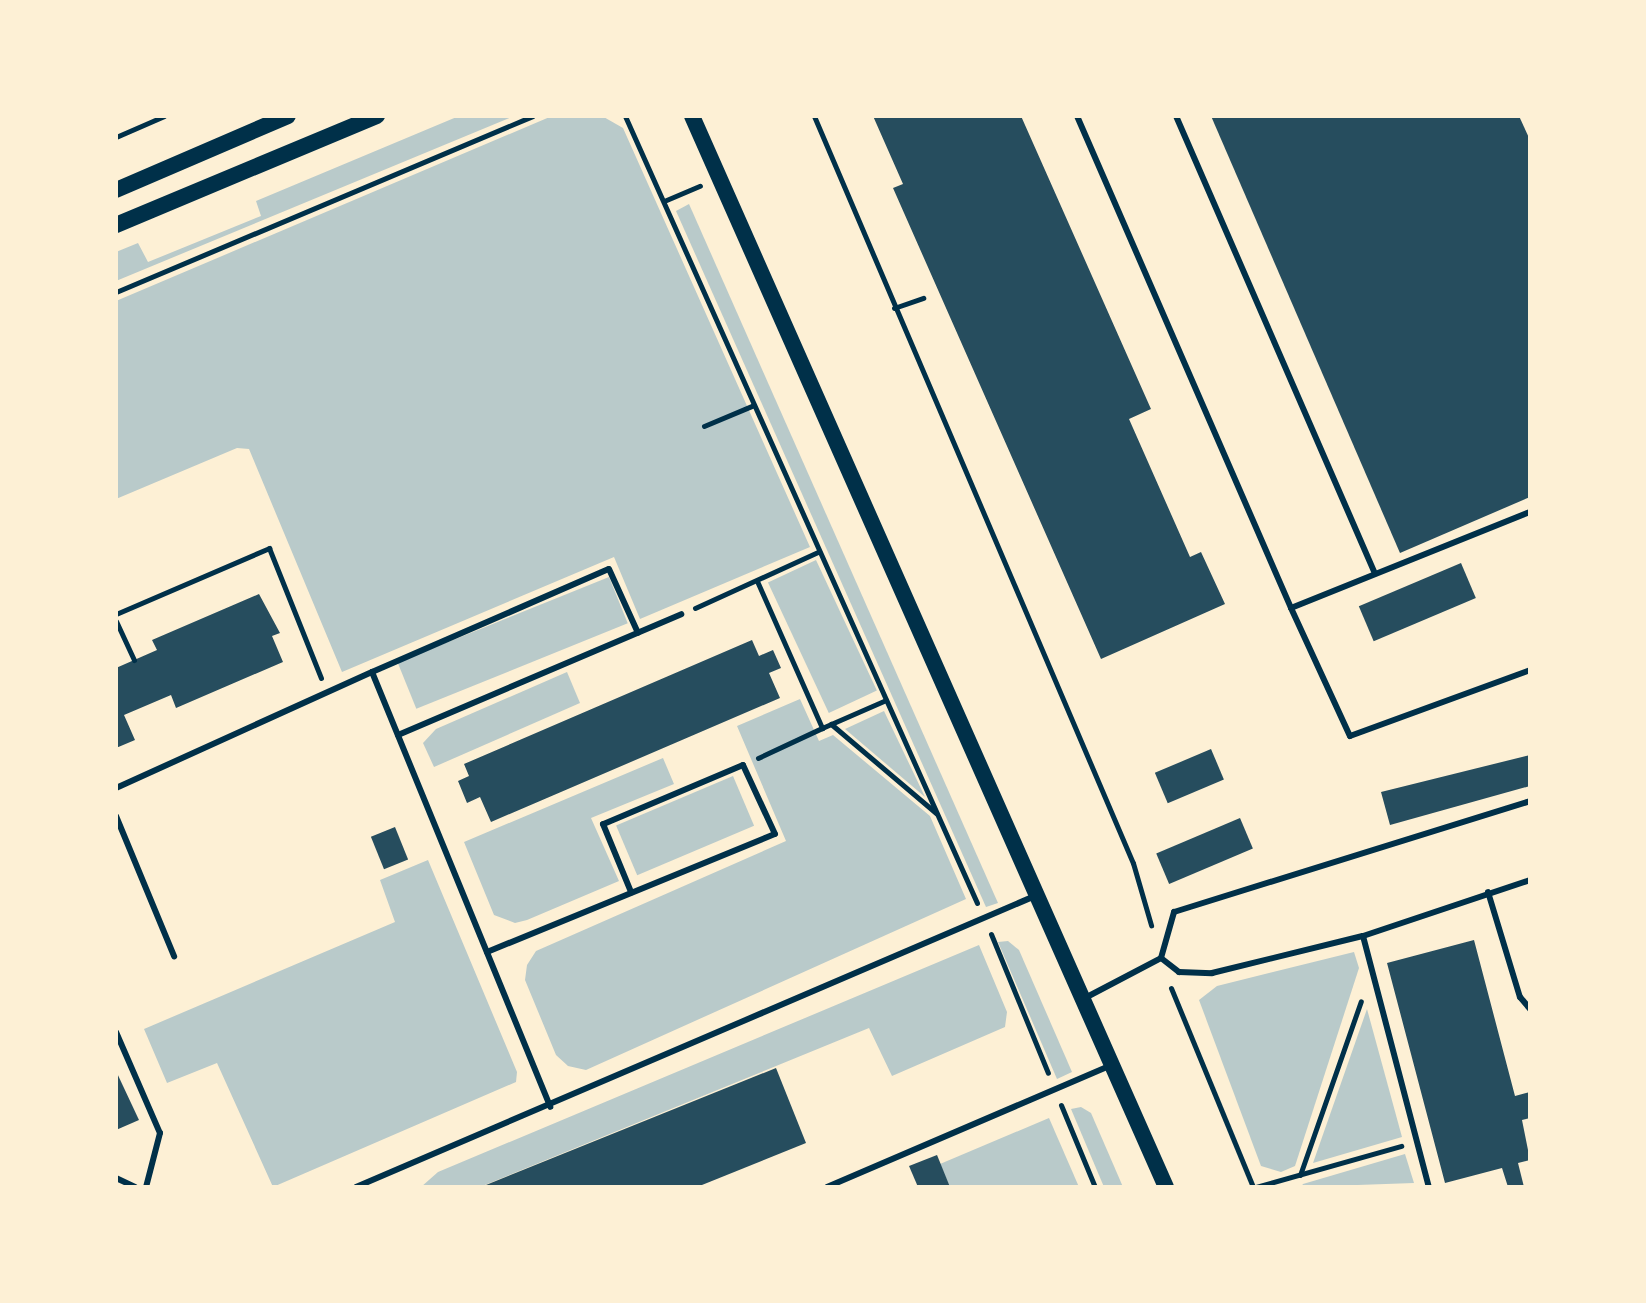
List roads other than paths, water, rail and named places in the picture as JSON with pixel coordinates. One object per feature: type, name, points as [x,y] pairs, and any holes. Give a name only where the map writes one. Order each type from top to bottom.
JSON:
[{"type":"main road","points":[[116,190],[288,116]]},
{"type":"main road","points":[[116,225],[377,116]]},
{"type":"main road","points":[[692,116],[1166,1187]]},
{"type":"lane","points":[[1077,116],[1291,608],[1350,736],[1530,670]]},
{"type":"lane","points":[[1176,116],[1375,574]]},
{"type":"lane","points":[[1291,608],[1530,512]]},
{"type":"lane","points":[[116,788],[609,569],[638,633]]},
{"type":"lane","points":[[398,735],[681,614]]},
{"type":"lane","points":[[372,672],[550,1107]]},
{"type":"lane","points":[[487,952],[775,834],[743,765],[603,824],[631,892]]},
{"type":"lane","points":[[1081,999],[1161,958],[1174,912],[1530,801]]},
{"type":"lane","points":[[116,816],[174,956]]},
{"type":"lane","points":[[1161,958],[1179,972],[1212,973],[1363,936],[1530,880]]},
{"type":"lane","points":[[1488,892],[1520,997],[1530,1009]]},
{"type":"lane","points":[[356,1187],[550,1107],[1035,896]]},
{"type":"lane","points":[[1363,936],[1429,1187]]},
{"type":"lane","points":[[116,1032],[160,1133],[146,1187]]},
{"type":"lane","points":[[827,1187],[1111,1065]]},
{"type":"lane","points":[[116,1178],[135,1187]]}]
